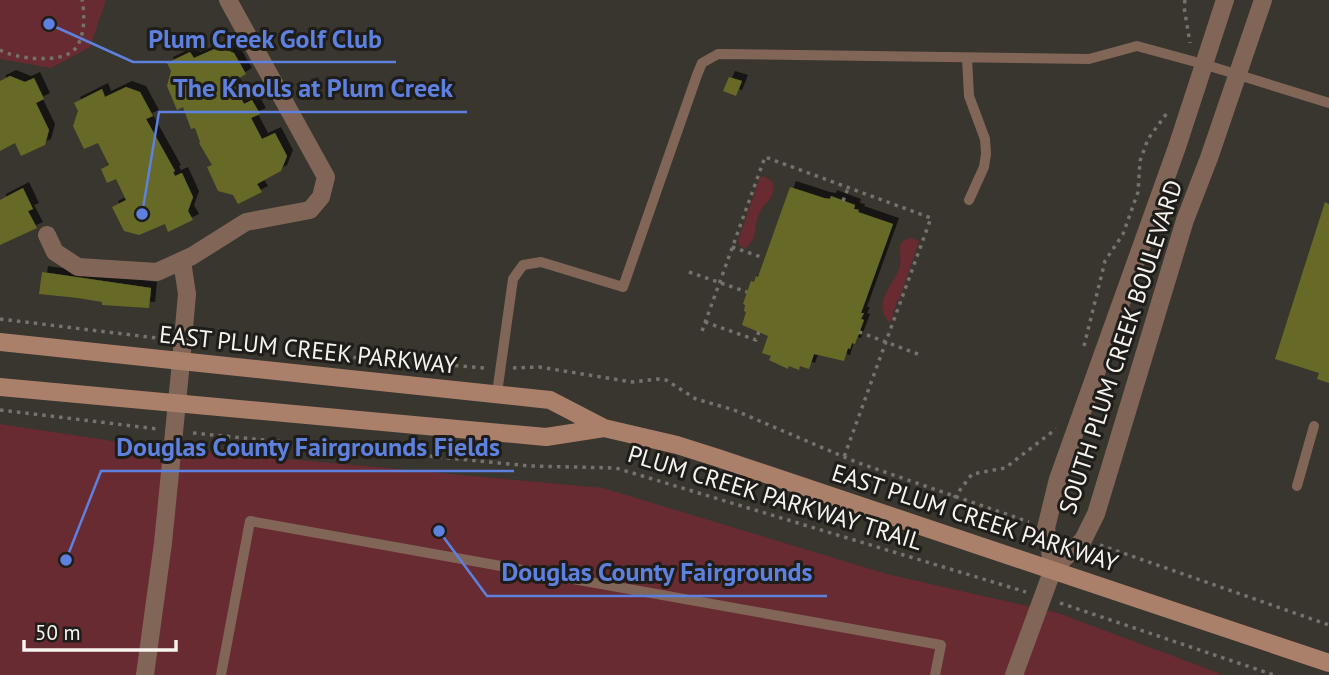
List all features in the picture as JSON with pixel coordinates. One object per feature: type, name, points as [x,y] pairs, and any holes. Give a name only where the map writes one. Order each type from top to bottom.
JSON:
[{"type":"main road","name":"EAST PLUM CREEK PARKWAY","points":[[0,342],[550,400],[604,428],[667,442],[718,458],[1329,663]]},
{"type":"main road","name":"EAST PLUM CREEK PARKWAY","points":[[0,387],[546,438],[604,428]]},
{"type":"street","points":[[47,235],[55,252],[78,267],[157,272],[181,261],[246,222],[310,210],[321,197],[327,177],[228,0]]},
{"type":"street","name":"SOUTH PLUM CREEK BOULEVARD","points":[[1053,569],[1046,528],[1058,479],[1177,147],[1195,62],[1225,0]]},
{"type":"street","name":"SOUTH PLUM CREEK BOULEVARD","points":[[1053,569],[1083,540],[1096,514],[1185,220],[1263,0]]},
{"type":"street","points":[[145,675],[163,543],[187,294],[181,261]]},
{"type":"street","points":[[1014,675],[1053,569]]},
{"type":"lane","points":[[497,393],[513,279],[523,265],[541,262],[623,287],[702,63],[718,54],[1089,59],[1137,46],[1329,103]]},
{"type":"lane","points":[[967,58],[969,96],[981,126],[986,153],[984,167],[969,200]]},
{"type":"lane","points":[[1297,486],[1314,426]]},
{"type":"lane","points":[[221,675],[250,521],[941,645],[935,675]]},
{"type":"path","points":[[0,50],[8,54],[37,58],[63,56],[74,50],[83,24],[82,0]]},
{"type":"path","points":[[1185,0],[1195,62]]},
{"type":"path","points":[[1081,353],[1105,261],[1122,234],[1138,192],[1140,161],[1148,139],[1173,106]]},
{"type":"path","points":[[702,331],[765,157],[931,218],[845,457]]},
{"type":"path","points":[[843,201],[848,188]]},
{"type":"path","points":[[732,247],[764,258]]},
{"type":"path","points":[[689,272],[747,292]]},
{"type":"path","points":[[705,323],[756,340],[760,331]]},
{"type":"path","points":[[859,332],[918,354]]},
{"type":"path","name":"PLUM CREEK PARKWAY TRAIL","points":[[0,410],[174,431],[530,466],[616,468],[1043,597],[1274,675]]},
{"type":"path","points":[[954,498],[972,474],[1005,468],[1058,427]]},
{"type":"shaded area","points":[[0,0],[106,0],[90,47],[51,68],[0,59]]},
{"type":"shaded area","points":[[763,176],[772,181],[774,191],[760,212],[753,239],[745,249],[737,244],[740,243],[738,241]]},
{"type":"shaded area","points":[[911,238],[919,241],[890,323],[882,309],[883,302],[899,269],[900,246]]},
{"type":"shaded area","points":[[0,424],[139,445],[603,488],[887,574],[1058,613],[1224,675],[0,675]]},
{"type":"building","points":[[219,47],[234,53],[246,74],[233,82],[244,104],[252,100],[260,114],[251,118],[262,139],[275,133],[287,156],[281,171],[257,184],[262,192],[238,204],[233,195],[218,191],[207,167],[212,165],[199,143],[195,128],[191,129],[183,107],[177,110],[167,86],[171,71],[167,63],[190,52],[194,58]]},
{"type":"building","points":[[10,76],[25,82],[34,78],[44,99],[36,103],[49,130],[45,145],[21,156],[15,143],[0,151],[0,81]]},
{"type":"building","points":[[729,77],[742,81],[736,96],[723,91]]},
{"type":"building","points":[[126,87],[140,92],[153,116],[146,119],[175,171],[175,176],[182,173],[193,197],[188,211],[193,220],[168,232],[165,224],[139,235],[124,231],[112,207],[126,200],[116,179],[107,183],[101,169],[109,165],[98,143],[84,149],[73,126],[78,111],[74,103],[102,89],[105,97]]},
{"type":"building","points":[[790,187],[824,198],[830,199],[831,196],[855,205],[854,209],[859,210],[858,212],[893,224],[861,313],[864,313],[861,319],[864,320],[855,344],[852,343],[850,349],[848,348],[844,361],[814,354],[809,369],[800,366],[799,370],[789,366],[788,369],[769,360],[771,356],[762,353],[768,336],[742,325],[746,312],[743,304],[747,292],[751,281],[754,282],[756,276],[758,277]]},
{"type":"building","points":[[23,188],[33,209],[28,211],[37,228],[0,245],[0,200]]},
{"type":"building","points":[[1325,202],[1329,204],[1329,383],[1317,379],[1319,373],[1275,359]]},
{"type":"building","points":[[42,272],[151,288],[149,308],[102,305],[102,302],[39,294]]},
{"type":"place","name":"Plum Creek Golf Club","points":[[49,24]]},
{"type":"place","name":"The Knolls at Plum Creek","points":[[142,214]]},
{"type":"place","name":"Douglas County Fairgrounds","points":[[439,531]]},
{"type":"place","name":"Douglas County Fairgrounds Fields","points":[[66,560]]}]
